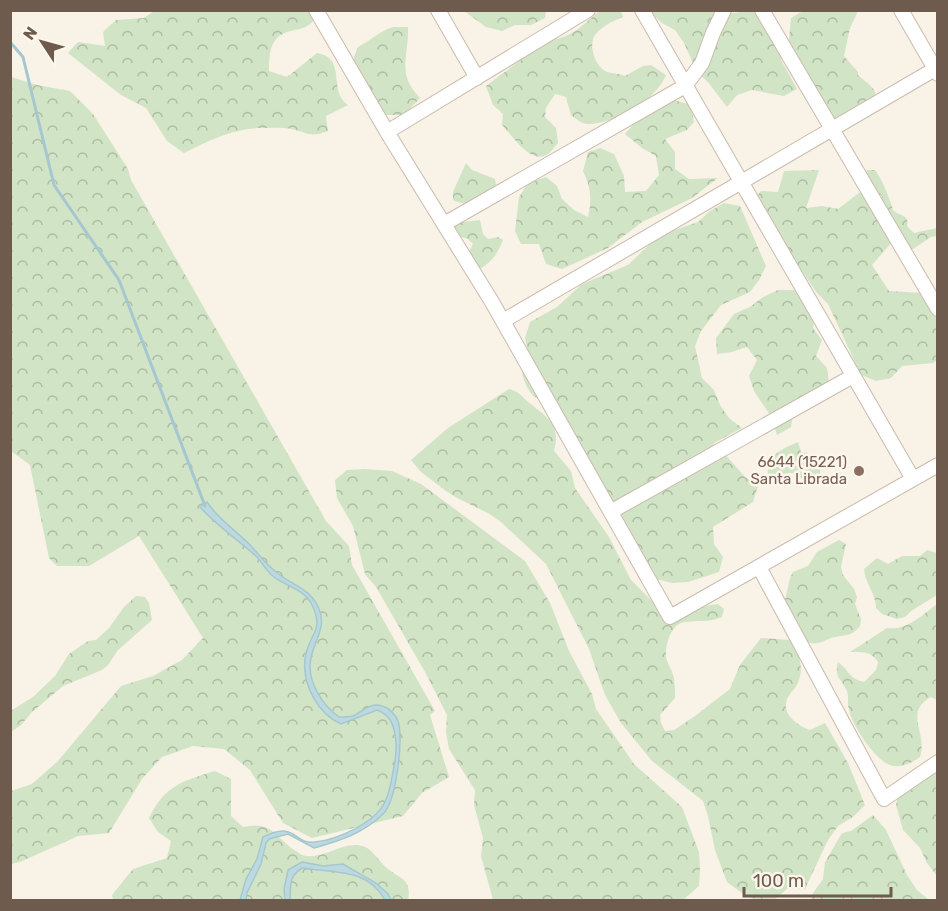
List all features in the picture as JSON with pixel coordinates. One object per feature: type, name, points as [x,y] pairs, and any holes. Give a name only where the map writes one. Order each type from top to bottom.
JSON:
[{"type":"street","points":[[316,10],[387,132],[503,321],[670,617],[938,465]]},
{"type":"street","points":[[438,10],[477,78]]},
{"type":"street","points":[[387,132],[477,78],[572,15],[588,10]]},
{"type":"street","points":[[642,10],[913,479]]},
{"type":"street","points":[[444,224],[685,86],[702,63],[712,33],[724,10]]},
{"type":"street","points":[[762,10],[938,309]]},
{"type":"street","points":[[503,321],[936,71],[901,10]]},
{"type":"street","points":[[612,511],[853,376]]},
{"type":"street","points":[[759,567],[884,800],[938,762]]},
{"type":"green space","points":[[807,10],[858,11],[850,28],[844,56],[858,75],[873,88],[876,99],[836,120],[827,120],[788,51],[791,18]]},
{"type":"green space","points":[[154,11],[318,11],[309,25],[285,33],[274,42],[270,52],[269,71],[287,77],[317,53],[326,56],[335,68],[339,91],[342,99],[348,105],[326,116],[328,131],[322,133],[310,134],[284,128],[249,129],[220,136],[184,153],[167,141],[146,108],[121,95],[68,53],[78,42],[105,46],[103,32],[116,20],[144,18]]},
{"type":"green space","points":[[464,11],[546,11],[545,18],[531,25],[515,25],[502,31],[486,27]]},
{"type":"green space","points":[[599,11],[621,11],[623,17],[604,26],[593,39],[594,55],[599,66],[607,72],[625,76],[643,66],[651,65],[666,75],[654,93],[644,101],[622,115],[599,123],[586,124],[577,120],[571,115],[566,97],[555,94],[546,108],[545,117],[556,128],[558,143],[548,154],[542,157],[535,156],[522,148],[502,125],[503,114],[493,105],[486,86],[542,41],[560,38],[574,32]]},
{"type":"green space","points":[[649,11],[717,11],[723,15],[755,11],[766,16],[781,29],[783,45],[781,60],[797,89],[784,96],[752,90],[737,95],[727,107],[708,82],[697,72],[684,43],[675,30],[662,23]]},
{"type":"green space","points":[[393,27],[408,27],[406,73],[408,81],[420,98],[404,115],[384,115],[352,62],[358,47]]},
{"type":"green space","points":[[11,77],[70,91],[93,114],[128,169],[131,180],[326,521],[349,546],[352,565],[435,711],[430,715],[449,777],[422,793],[403,816],[312,838],[283,823],[250,770],[224,749],[193,746],[162,757],[142,779],[109,833],[78,836],[11,864],[11,791],[32,784],[58,761],[121,686],[153,676],[182,660],[203,638],[139,536],[89,566],[57,566],[49,558],[30,465],[11,451]]},
{"type":"green space","points":[[674,100],[691,105],[694,122],[687,130],[665,139],[675,152],[675,169],[689,179],[718,178],[692,198],[642,222],[608,248],[562,269],[546,264],[539,244],[521,244],[515,231],[519,197],[528,183],[546,177],[557,186],[562,199],[574,210],[588,217],[590,194],[583,171],[588,152],[600,148],[614,154],[624,176],[625,192],[646,191],[659,175],[656,156],[625,134],[645,111]]},
{"type":"green space","points":[[466,163],[472,170],[495,179],[496,185],[488,195],[477,201],[459,203],[453,200],[453,192]]},
{"type":"green space","points":[[819,170],[806,208],[822,206],[838,209],[864,189],[893,241],[872,265],[889,291],[921,293],[937,298],[937,360],[933,363],[902,366],[891,378],[876,381],[861,375],[828,304],[817,293],[798,265],[775,243],[754,199],[761,191],[778,192],[784,171]]},
{"type":"green space","points":[[867,170],[875,170],[886,189],[893,210],[907,219],[907,226],[914,233],[937,228],[937,236],[931,237],[913,249],[905,249],[882,204],[882,196],[871,188],[864,174]]},
{"type":"green space","points":[[724,203],[740,206],[766,266],[750,292],[721,305],[701,331],[695,346],[702,378],[714,390],[729,418],[742,428],[714,443],[709,458],[723,452],[745,477],[758,486],[753,502],[713,527],[714,544],[723,557],[719,572],[688,582],[672,583],[656,579],[643,569],[620,510],[597,487],[555,404],[537,398],[527,387],[522,374],[530,360],[525,338],[530,322],[557,307],[582,284],[628,265],[652,242],[666,233],[698,222],[710,211]]},
{"type":"green space","points":[[480,220],[483,234],[488,239],[498,237],[503,240],[492,259],[475,271],[467,256],[473,244],[468,239],[458,236],[454,223]]},
{"type":"green space","points":[[778,290],[796,290],[810,298],[816,312],[813,328],[822,340],[816,356],[827,368],[829,384],[802,399],[795,410],[791,427],[777,435],[772,418],[754,391],[749,376],[757,360],[747,347],[717,354],[716,338],[734,314]]},
{"type":"green space","points":[[509,389],[520,394],[551,422],[556,434],[554,451],[571,471],[575,488],[609,537],[631,580],[670,619],[712,605],[718,604],[724,609],[722,617],[717,619],[680,623],[670,635],[666,657],[673,676],[675,698],[660,715],[665,731],[674,730],[730,689],[740,665],[761,638],[790,640],[793,645],[801,669],[798,683],[787,699],[786,710],[792,719],[810,730],[825,723],[848,763],[865,805],[853,817],[838,826],[828,840],[805,889],[788,888],[774,900],[758,900],[746,896],[727,882],[715,850],[703,801],[652,761],[621,723],[605,695],[589,649],[546,564],[501,522],[446,491],[421,472],[411,460],[448,428]]},
{"type":"green space","points":[[798,442],[801,452],[807,453],[821,467],[819,480],[809,483],[792,473],[768,475],[772,458]]},
{"type":"green space","points":[[347,470],[392,471],[421,484],[525,561],[550,603],[569,651],[592,694],[596,709],[634,764],[682,807],[699,852],[700,869],[699,886],[683,900],[493,900],[481,856],[483,838],[474,805],[475,790],[449,749],[446,732],[447,715],[376,587],[365,574],[353,526],[337,498],[335,480]]},
{"type":"green space","points":[[839,540],[846,544],[841,567],[843,575],[857,597],[855,604],[861,619],[860,626],[849,634],[810,643],[795,629],[783,603],[793,572],[808,566],[817,552]]},
{"type":"green space","points":[[927,550],[937,553],[937,595],[905,617],[897,619],[882,614],[876,608],[864,569],[877,558],[888,564],[902,556],[920,556]]},
{"type":"green space","points":[[136,596],[145,597],[149,603],[152,620],[118,650],[102,670],[63,686],[11,732],[12,710],[33,697],[55,676],[69,654],[88,641],[96,640]]},
{"type":"green space","points":[[937,604],[937,700],[931,697],[919,709],[917,716],[922,748],[920,757],[906,765],[890,765],[871,749],[855,724],[848,708],[847,691],[838,675],[838,662],[852,676],[864,682],[876,670],[878,662],[869,654],[850,652],[887,628],[908,625]]},
{"type":"green space","points":[[937,765],[937,876],[927,863],[920,848],[903,830],[896,805],[898,797]]},
{"type":"green space","points":[[215,771],[231,779],[231,816],[243,827],[267,828],[301,855],[318,855],[349,845],[365,847],[407,884],[408,900],[113,900],[112,895],[133,869],[167,858],[171,841],[158,832],[149,818],[162,798],[176,786]]},
{"type":"green space","points":[[873,815],[886,830],[907,875],[917,890],[929,900],[811,900],[823,879],[825,862],[842,833],[851,831]]},
{"type":"water","points":[[207,502],[216,514],[271,568],[305,591],[315,601],[322,621],[310,666],[313,683],[321,699],[339,717],[353,716],[374,705],[384,707],[395,716],[400,729],[395,784],[388,807],[383,814],[359,831],[314,848],[288,834],[269,839],[246,900],[240,900],[246,879],[257,859],[263,837],[282,831],[294,834],[308,842],[324,841],[354,829],[380,810],[391,783],[396,738],[394,728],[382,712],[377,710],[341,724],[319,706],[309,688],[305,669],[307,650],[315,632],[317,620],[311,603],[299,591],[271,575],[256,556],[207,514],[200,507]]},
{"type":"water","points":[[302,862],[323,866],[343,864],[376,883],[391,900],[385,900],[369,882],[359,877],[302,868],[292,878],[290,900],[285,900],[284,889],[288,870]]},
{"type":"waterway","points":[[10,42],[23,57],[54,185],[119,280],[205,506]]},
{"type":"place","name":"6644 (15221) Santa Librada","points":[[859,471]]}]
